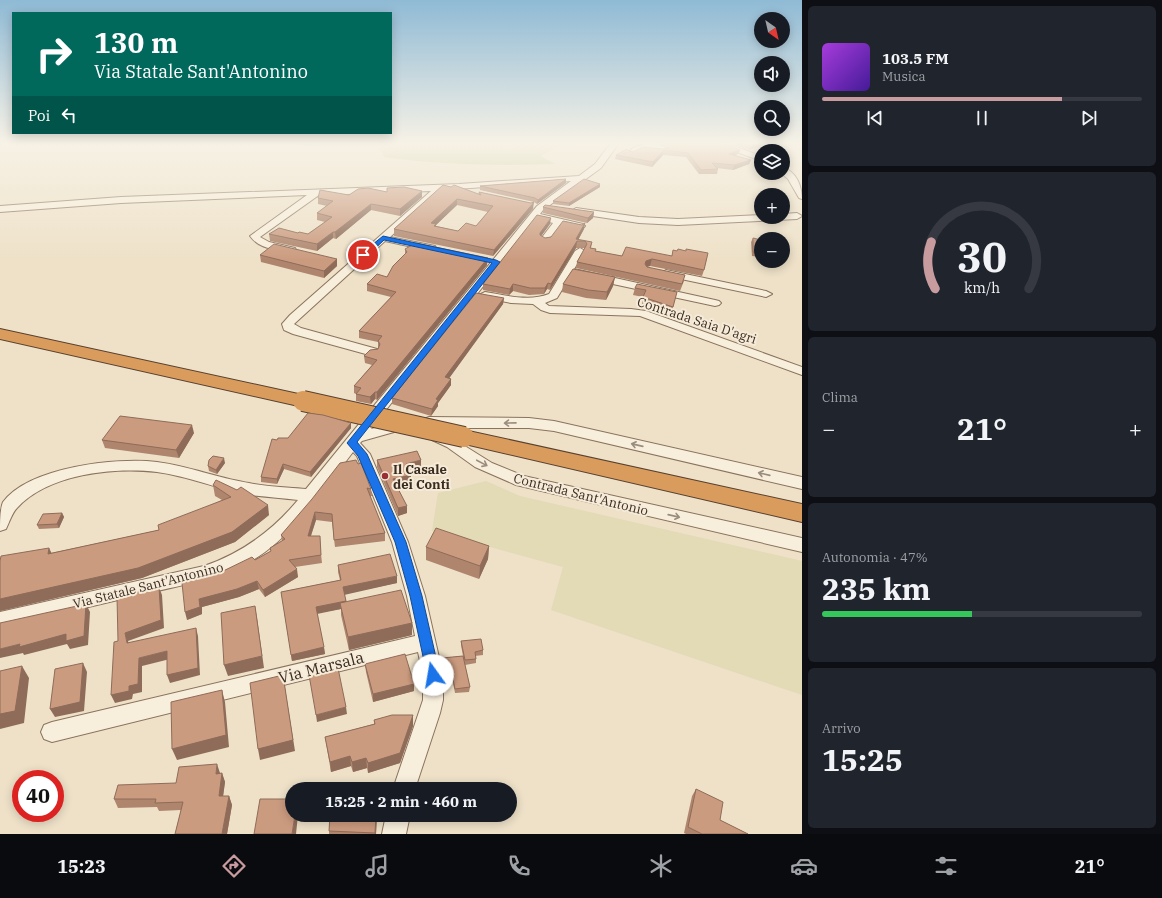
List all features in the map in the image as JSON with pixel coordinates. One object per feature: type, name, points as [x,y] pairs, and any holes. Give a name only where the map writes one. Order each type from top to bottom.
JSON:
[{"type":"highway","points":[[0,334],[457,434],[802,513]]},
{"type":"street","points":[[0,209],[121,200],[439,188],[529,182]]},
{"type":"street","name":"Via Statale Sant'Antonino","points":[[0,620],[204,573],[230,564],[265,544],[286,524],[310,495],[471,293],[492,262],[544,209],[578,182]]},
{"type":"street","points":[[793,182],[799,202],[793,213],[800,217]]},
{"type":"street","points":[[459,187],[481,195]]},
{"type":"street","points":[[373,352],[297,331],[288,327],[288,324],[439,188]]},
{"type":"street","points":[[298,251],[262,242],[255,236],[316,193]]},
{"type":"street","points":[[544,209],[559,221],[581,226]]},
{"type":"street","points":[[567,210],[628,219],[672,222],[800,217]]},
{"type":"street","points":[[545,240],[559,221]]},
{"type":"street","points":[[383,238],[443,251]]},
{"type":"street","points":[[471,293],[510,299],[536,301],[544,300],[553,296],[580,251]]},
{"type":"street","points":[[340,261],[354,264]]},
{"type":"street","points":[[568,271],[715,303]]},
{"type":"street","points":[[658,271],[766,294]]},
{"type":"street","points":[[642,288],[648,276]]},
{"type":"street","name":"Contrada Saia D'agri","points":[[536,301],[550,310],[642,313],[802,371]]},
{"type":"street","name":"Contrada Sant'Antonio","points":[[802,483],[554,426],[528,422],[457,434],[437,437],[389,430],[374,425],[375,414],[435,423],[457,434],[476,460],[502,474],[521,481],[802,545]]},
{"type":"street","points":[[389,430],[354,440],[363,454],[400,542],[416,596],[433,675],[433,700],[406,782]]},
{"type":"street","points":[[0,525],[9,505],[25,492],[46,480],[90,469],[125,465],[158,467],[249,489],[310,495]]},
{"type":"street","name":"Via Marsala","points":[[52,732],[426,642]]},
{"type":"street","points":[[394,834],[397,822]]},
{"type":"shaded area","points":[[486,481],[520,496],[802,561],[802,695],[551,610],[563,567],[432,531],[438,493]]},
{"type":"building","points":[[530,182],[562,182],[538,200],[535,198],[480,186]]},
{"type":"building","points":[[580,182],[593,182],[600,184],[569,203],[553,201]]},
{"type":"building","points":[[443,185],[451,187],[454,185],[481,195],[479,192],[531,203],[534,202],[494,250],[394,229]],"holes":[[[457,199],[493,206],[476,226],[466,223],[458,231],[434,226],[436,224],[431,223]]]},
{"type":"building","points":[[404,187],[422,191],[400,209],[371,204],[317,244],[269,234],[279,228],[308,234],[332,217],[317,213],[333,201],[318,198],[320,190],[349,195],[358,189],[368,188],[387,192],[387,188]]},
{"type":"building","points":[[545,205],[594,212],[588,218],[543,207]]},
{"type":"building","points":[[537,215],[551,218],[540,233],[540,235],[545,238],[551,237],[563,221],[582,225],[585,223],[576,239],[592,242],[590,248],[596,249],[595,251],[622,256],[626,247],[672,256],[673,250],[677,251],[678,249],[686,251],[686,249],[708,253],[704,270],[652,259],[646,261],[645,264],[647,267],[685,275],[682,284],[577,262],[587,244],[585,241],[577,241],[551,284],[548,283],[545,288],[530,288],[513,284],[510,289],[483,284]]},
{"type":"building","points":[[753,238],[754,252],[753,252]]},
{"type":"building","points":[[416,243],[488,258],[377,392],[370,397],[356,394],[361,388],[354,386],[377,360],[364,356],[370,350],[378,349],[380,344],[378,341],[382,336],[359,331],[396,292],[367,284],[377,274],[387,277],[393,266],[407,252],[405,249]]},
{"type":"building","points":[[274,244],[337,259],[324,271],[260,255]]},
{"type":"building","points":[[573,269],[615,277],[607,292],[588,290],[563,284]]},
{"type":"building","points":[[637,284],[677,292],[673,307],[643,297],[646,290],[635,288]]},
{"type":"building","points":[[476,293],[504,298],[445,377],[451,379],[436,399],[438,400],[432,409],[392,398]]},
{"type":"building","points":[[308,413],[323,415],[351,423],[310,472],[283,464],[277,479],[261,477],[272,439],[277,440],[278,438],[288,438]]},
{"type":"building","points":[[120,416],[192,425],[176,450],[102,440]]},
{"type":"building","points":[[417,451],[421,460],[406,464],[411,475],[393,479],[407,506],[398,508],[377,460]]},
{"type":"building","points":[[213,456],[224,458],[216,470],[208,466],[209,460]]},
{"type":"building","points":[[356,460],[358,464],[361,463],[371,489],[367,488],[385,533],[334,540],[332,514],[315,512],[308,536],[320,536],[321,555],[289,560],[297,569],[263,590],[257,581],[237,589],[199,599],[200,607],[185,612],[182,583],[217,574],[252,557],[255,560],[271,551],[270,548],[285,539],[281,535],[340,463]]},
{"type":"building","points":[[216,480],[237,490],[241,487],[268,505],[232,532],[138,568],[0,599],[1,556],[49,548],[48,554],[159,530],[158,525],[231,497],[213,485]]},
{"type":"building","points":[[62,513],[57,524],[37,525],[43,514]]},
{"type":"building","points":[[436,528],[489,546],[480,566],[426,547]]},
{"type":"building","points":[[390,554],[397,576],[343,587],[346,601],[316,607],[324,647],[291,655],[281,592],[341,580],[338,565]]},
{"type":"building","points":[[159,587],[161,620],[125,633],[127,643],[196,628],[198,668],[167,675],[167,651],[139,658],[138,684],[129,686],[129,691],[111,695],[114,642],[118,641],[117,597]]},
{"type":"building","points":[[401,590],[412,623],[348,637],[340,603]]},
{"type":"building","points":[[86,604],[84,636],[66,641],[66,634],[19,647],[20,644],[0,649],[0,623]]},
{"type":"building","points":[[255,606],[262,656],[224,665],[221,613]]},
{"type":"building","points":[[481,639],[483,650],[475,652],[476,659],[465,660],[461,641]]},
{"type":"building","points":[[405,654],[414,684],[373,694],[365,664]]},
{"type":"building","points":[[463,656],[470,687],[455,689],[452,674],[446,675],[442,658]]},
{"type":"building","points":[[83,663],[80,702],[50,709],[55,669]]},
{"type":"building","points":[[22,666],[15,711],[0,714],[0,671]]},
{"type":"building","points":[[338,668],[346,707],[316,715],[309,675]]},
{"type":"building","points":[[283,675],[293,740],[258,749],[250,683]]},
{"type":"building","points":[[222,690],[226,735],[172,749],[171,702]]},
{"type":"building","points":[[392,715],[413,715],[400,753],[368,763],[366,758],[352,762],[350,756],[330,762],[325,737],[375,724],[374,720]]},
{"type":"building","points":[[217,764],[216,774],[222,773],[219,796],[229,796],[222,834],[175,834],[183,802],[155,803],[156,799],[114,799],[118,785],[176,783],[179,767]]},
{"type":"building","points":[[696,789],[723,802],[720,820],[748,834],[702,834],[688,827]]},
{"type":"building","points":[[260,799],[285,799],[285,822],[294,822],[292,834],[254,834]]},
{"type":"building","points":[[330,822],[376,822],[375,833],[329,831]]},
{"type":"place","name":"Il Casale dei Conti","points":[[385,476]]},
{"type":"route","points":[[363,255],[383,238],[496,262],[352,443],[363,454],[400,542],[416,596],[433,675]]}]
